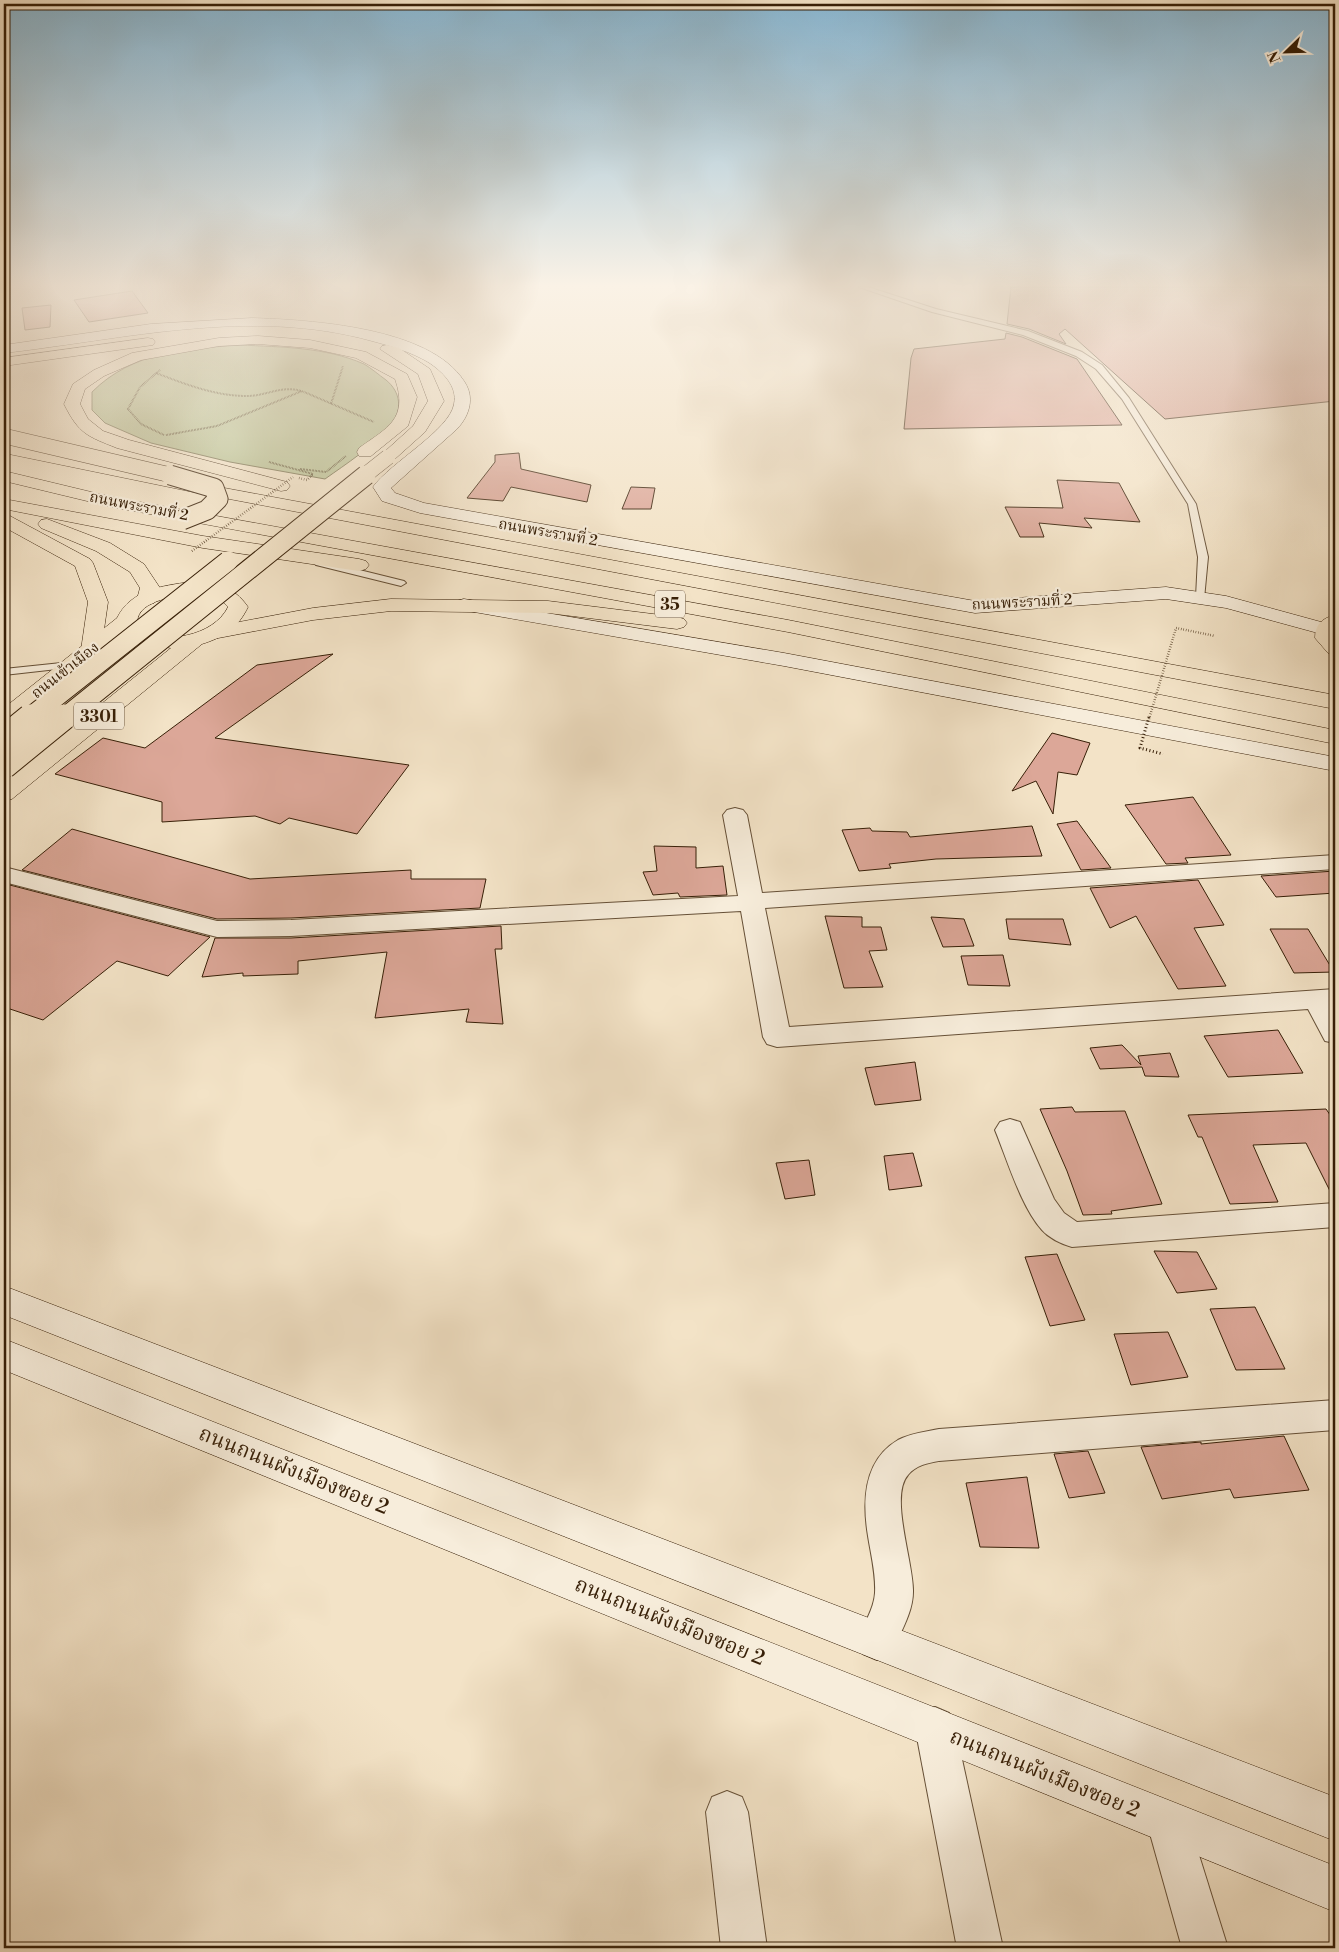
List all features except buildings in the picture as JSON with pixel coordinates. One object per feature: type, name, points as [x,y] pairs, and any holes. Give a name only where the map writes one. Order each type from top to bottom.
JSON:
[{"type":"main road","points":[[91,378],[78,387],[72,404],[81,422],[97,434],[123,444],[302,485],[622,567]]},
{"type":"main road","points":[[4,738],[357,453],[400,426],[409,397],[402,378]]},
{"type":"main road","points":[[4,766],[419,430],[436,401],[427,378]]},
{"type":"main road","name":"ถนนพระรามที่ 2","points":[[455,378],[464,400],[457,419],[382,487],[388,497],[420,508],[513,526],[974,607],[1166,593],[1201,598],[1330,625]]},
{"type":"main road","points":[[4,436],[202,483],[214,488],[218,499],[214,505],[196,516],[180,521],[144,525],[4,495]]},
{"type":"main road","name":"ถนนพระรามที่ 2","points":[[4,448],[203,489],[1335,702]]},
{"type":"main road","name":"ถนนพระรามที่ 2","points":[[4,476],[112,502],[788,626],[1335,737]]},
{"type":"main road","points":[[4,504],[240,549],[422,573],[788,626],[803,602]]},
{"type":"main road","points":[[4,509],[22,514],[103,547],[137,568],[150,588],[147,599]]},
{"type":"main road","points":[[4,520],[83,563],[98,602],[90,650]]},
{"type":"main road","points":[[190,588],[240,549]]},
{"type":"main road","points":[[204,636],[228,626],[236,616],[238,607],[234,599],[223,593],[279,555]]},
{"type":"main road","name":"ถนนเข้าเมือง","points":[[4,718],[126,621],[130,612],[147,599],[171,591],[190,588],[208,589],[223,593]]},
{"type":"main road","points":[[126,621],[129,629],[136,635],[148,639],[178,642],[313,614],[391,605],[461,604],[548,607],[931,655]]},
{"type":"main road","name":"35","points":[[461,604],[510,614],[615,629],[801,663],[1335,764]]},
{"type":"main road","points":[[1330,625],[1325,638],[1335,649]]},
{"type":"main road","name":"3301","points":[[4,794],[204,636]]},
{"type":"main road","points":[[1008,641],[1117,652],[1286,681],[1335,684]]},
{"type":"main road","points":[[4,1300],[1335,1819]]},
{"type":"main road","name":"ถนนถนนผังเมืองซอย 2","points":[[4,1354],[1335,1889]]},
{"type":"street","points":[[735,815],[750,903],[777,1037],[1326,999],[1335,1034]]},
{"type":"street","points":[[4,875],[218,929],[291,928],[750,903],[775,899],[1291,863],[1335,862]]},
{"type":"street","points":[[1010,1130],[1041,1204],[1053,1222],[1072,1234],[1335,1215]]},
{"type":"street","points":[[877,1640],[894,1595],[893,1568],[882,1510],[884,1484],[894,1464],[912,1451],[939,1445],[1335,1414]]},
{"type":"street","points":[[935,1727],[980,1948]]},
{"type":"street","points":[[727,1812],[744,1948]]},
{"type":"street","points":[[1168,1823],[1205,1948]]},
{"type":"lane","points":[[1108,378],[1125,398],[1192,504],[1204,557],[1201,598]]},
{"type":"lane","points":[[279,555],[401,583]]},
{"type":"lane","points":[[4,672],[71,665]]},
{"type":"path","points":[[150,378],[140,387],[128,409],[141,424],[173,438]]},
{"type":"path","points":[[170,378],[192,386],[227,394],[250,396],[291,387],[380,425]]},
{"type":"path","points":[[331,404],[339,378]]},
{"type":"path","points":[[166,436],[218,426],[302,391]]},
{"type":"path","points":[[262,461],[326,472],[357,453]]},
{"type":"path","points":[[192,551],[302,485],[313,474],[300,469]]},
{"type":"path","points":[[1163,754],[1140,748],[1176,628],[1215,636]]},
{"type":"green space","points":[[108,378],[383,378],[395,390],[398,408],[397,414],[390,426],[368,448],[325,479],[230,462],[151,443],[105,423],[92,410],[92,392]]}]
